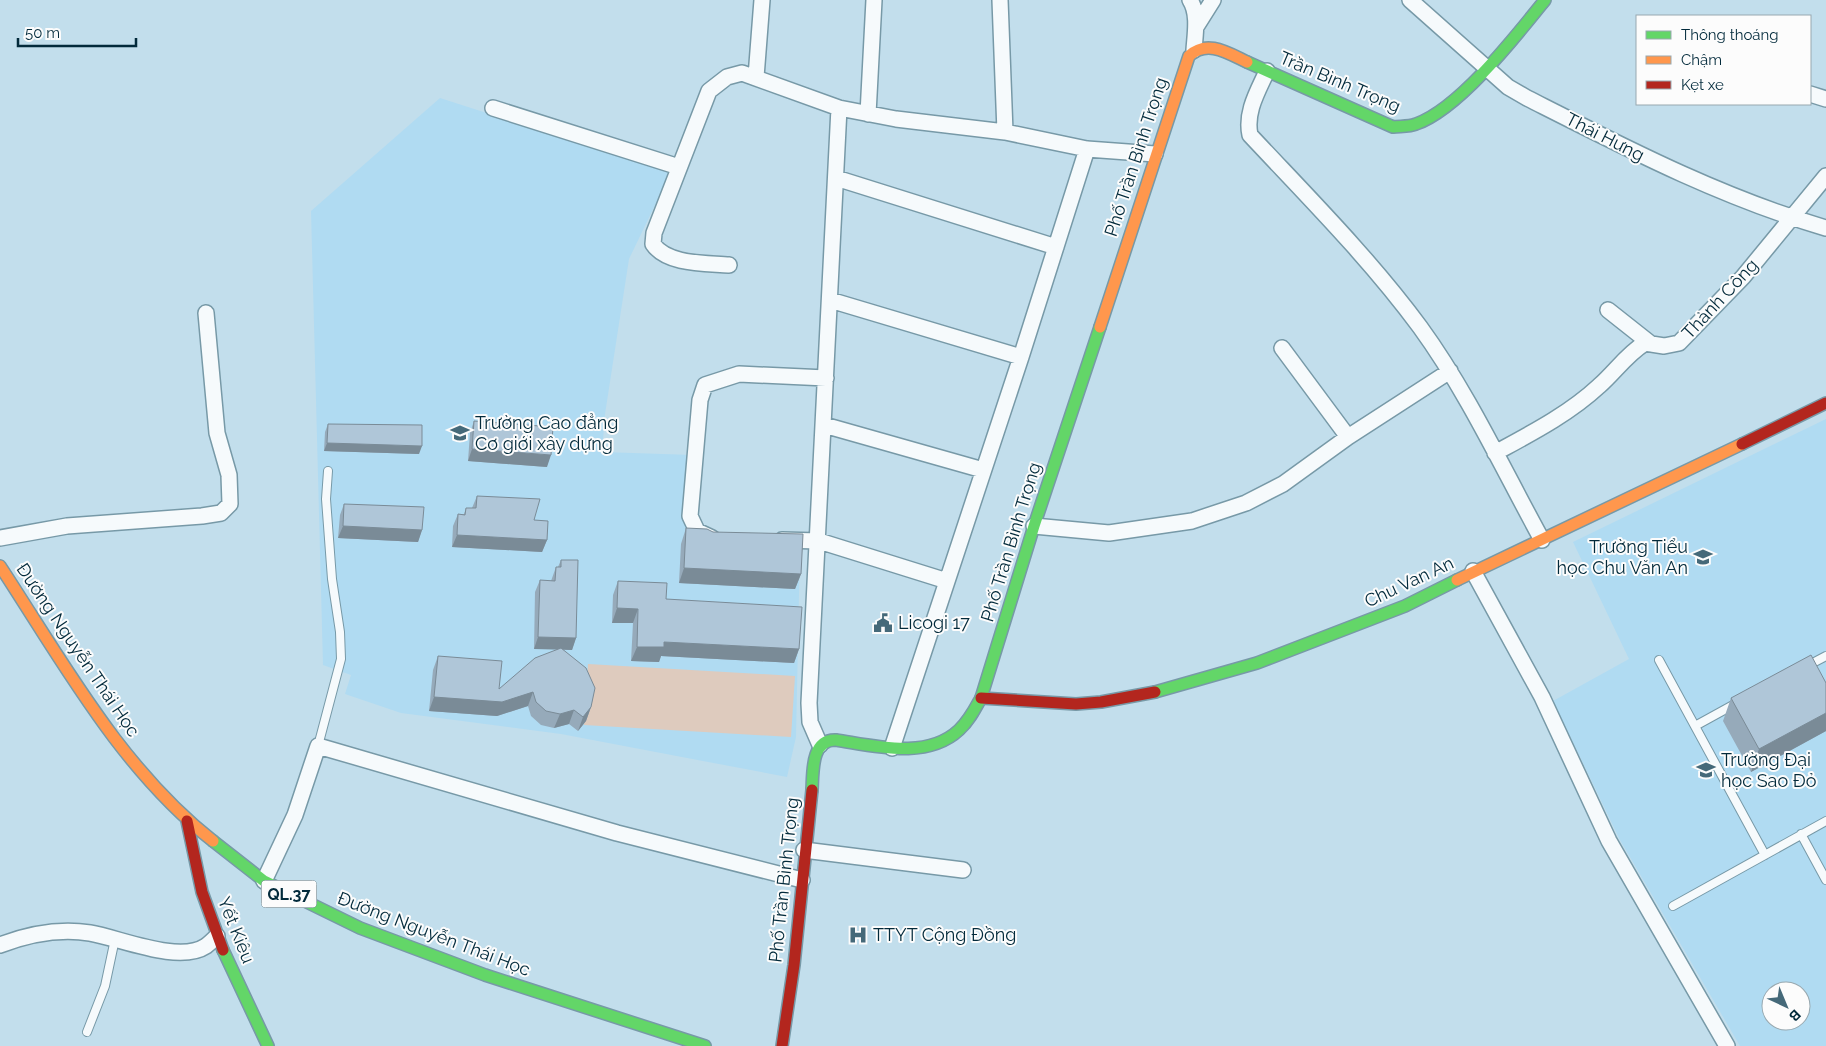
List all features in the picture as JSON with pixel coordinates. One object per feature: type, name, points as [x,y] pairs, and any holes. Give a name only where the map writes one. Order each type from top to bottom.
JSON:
[{"type":"main road","name":"Trần Bình Trọng","points":[[1194,50],[1205,46],[1221,50],[1393,128],[1417,124],[1443,109],[1522,30],[1545,0]]},
{"type":"main road","name":"Phố Trần Bình Trọng","points":[[782,1046],[794,965],[814,756],[820,746],[831,740],[892,748],[920,747],[942,742],[957,732],[968,720],[981,698],[1034,526],[1182,69],[1194,50]]},
{"type":"main road","name":"Chu Van An","points":[[981,698],[1076,704],[1101,702],[1174,688],[1257,663],[1395,610],[1826,404]]},
{"type":"main road","name":"Đường Nguyễn Thái Học","points":[[0,566],[111,736],[187,821],[264,881],[360,928],[467,968],[705,1046]]},
{"type":"main road","name":"Yết Kiêu","points":[[187,821],[202,892],[217,936],[268,1046]]},
{"type":"street","points":[[756,77],[762,0]]},
{"type":"street","points":[[868,114],[874,0]]},
{"type":"street","points":[[1000,0],[1005,132]]},
{"type":"street","points":[[1190,0],[1194,6],[1196,26],[1194,50]]},
{"type":"street","points":[[1196,26],[1213,0]]},
{"type":"street","name":"Thái Hưng","points":[[1410,0],[1508,87],[1527,98],[1657,163],[1792,218],[1826,228]]},
{"type":"street","points":[[1268,71],[1249,113],[1247,124],[1250,135],[1380,276],[1420,328],[1450,372],[1542,540]]},
{"type":"street","points":[[729,266],[676,259],[658,252],[653,244],[654,233],[709,91],[727,77],[742,73],[839,108],[868,114],[1005,132],[1087,148],[1155,154]]},
{"type":"street","points":[[1811,94],[1826,99]]},
{"type":"street","points":[[493,108],[679,167]]},
{"type":"street","points":[[820,746],[810,722],[809,703],[819,541],[839,108]]},
{"type":"street","points":[[892,748],[1021,357],[1087,148]]},
{"type":"street","name":"Thành Công","points":[[1494,453],[1544,426],[1599,386],[1634,350],[1645,343],[1664,346],[1679,343],[1743,277],[1826,176]]},
{"type":"street","points":[[836,178],[1056,247]]},
{"type":"street","points":[[830,300],[1021,357]]},
{"type":"street","points":[[1608,310],[1651,344]]},
{"type":"street","points":[[0,538],[67,526],[221,513],[230,504],[229,475],[217,433],[206,313]]},
{"type":"street","points":[[1282,348],[1348,436]]},
{"type":"street","points":[[1034,526],[1110,533],[1192,521],[1264,495],[1283,484],[1348,436],[1450,372]]},
{"type":"street","points":[[727,539],[708,538],[697,531],[690,516],[700,400],[705,385],[739,374],[826,378]]},
{"type":"street","points":[[824,425],[983,470]]},
{"type":"street","points":[[764,540],[819,541],[947,581]]},
{"type":"street","points":[[1473,572],[1542,697],[1609,841],[1726,1046]]},
{"type":"street","points":[[264,881],[295,815],[318,746],[617,833],[802,880]]},
{"type":"street","points":[[804,850],[963,870]]},
{"type":"street","points":[[0,945],[19,938],[56,932],[89,933],[165,951],[185,952],[205,947],[217,936]]},
{"type":"lane","points":[[318,746],[341,660],[340,632],[332,579],[327,509],[328,472]]},
{"type":"lane","points":[[1800,670],[1826,656]]},
{"type":"lane","points":[[1659,660],[1765,855]]},
{"type":"lane","points":[[1695,726],[1747,698]]},
{"type":"lane","points":[[1673,906],[1826,821]]},
{"type":"lane","points":[[1801,834],[1826,880]]},
{"type":"lane","points":[[87,1032],[105,986],[114,940]]},
{"type":"shaded area","name":"Trường Cao đẳng Cơ giới xây dựng","points":[[440,98],[671,172],[629,259],[605,414],[602,452],[693,455],[685,541],[800,547],[796,737],[787,777],[561,734],[401,713],[345,694],[351,675],[323,665],[311,211]]},
{"type":"shaded area","name":"Trường Đại học Sao Đỏ","points":[[1826,419],[1826,1046],[1740,1046],[1620,840],[1553,701],[1629,659],[1573,542]]},
{"type":"shaded area","points":[[588,664],[795,676],[791,737],[584,725]]},
{"type":"building","points":[[474,421],[553,427],[551,455],[472,449]]},
{"type":"building","points":[[328,424],[422,425],[422,446],[327,443]]},
{"type":"building","points":[[477,496],[540,499],[534,520],[548,521],[547,540],[457,535],[458,514],[465,515],[466,508],[476,508]]},
{"type":"building","points":[[344,504],[424,507],[422,530],[343,526]]},
{"type":"building","points":[[686,528],[707,529],[713,532],[803,534],[801,574],[684,568]]},
{"type":"building","points":[[561,560],[578,560],[576,638],[538,637],[540,580],[555,581],[556,567],[561,567]]},
{"type":"building","points":[[618,581],[667,583],[666,599],[802,607],[799,649],[664,642],[664,647],[637,647],[638,609],[617,608]]},
{"type":"building","points":[[561,648],[586,668],[595,688],[591,707],[583,717],[574,710],[560,714],[546,711],[536,702],[533,692],[502,702],[434,697],[438,656],[502,661],[499,689],[535,658]]},
{"type":"building","points":[[1811,655],[1826,683],[1826,713],[1759,749],[1731,698]]},
{"type":"traffic: fast","points":[[1247,62],[1393,127],[1410,126],[1433,116],[1468,88],[1503,51],[1545,0]]},
{"type":"traffic: fast","points":[[812,790],[815,758],[822,745],[828,741],[836,740],[884,747],[916,748],[932,745],[946,739],[959,730],[972,715],[981,698],[1034,526],[1100,327]]},
{"type":"traffic: fast","points":[[1155,692],[1257,663],[1405,606],[1457,580]]},
{"type":"traffic: fast","points":[[213,841],[264,881],[360,928],[485,975],[705,1046]]},
{"type":"traffic: fast","points":[[223,950],[268,1046]]},
{"type":"traffic: slow","points":[[1100,327],[1189,56],[1203,48],[1210,48],[1218,49],[1247,62]]},
{"type":"traffic: slow","points":[[1457,580],[1742,444]]},
{"type":"traffic: slow","points":[[0,566],[71,676],[122,748],[180,812],[213,841]]},
{"type":"traffic: jam","points":[[1742,444],[1826,403]]},
{"type":"traffic: jam","points":[[981,698],[1076,704],[1101,702],[1155,692]]},
{"type":"traffic: jam","points":[[782,1046],[794,965],[812,790]]},
{"type":"traffic: jam","points":[[187,821],[202,892],[223,950]]},
{"type":"place","name":"Trường Cao đẳng Cơ giới xây dựng","points":[[460,433]]},
{"type":"place","name":"Trường Tiểu học Chu Văn An","points":[[1703,557]]},
{"type":"place","name":"Licogi 17","points":[[883,623]]},
{"type":"place","name":"Trường Đại học Sao Đỏ","points":[[1706,770]]},
{"type":"place","name":"TTYT Cộng Đồng","points":[[858,935]]}]
